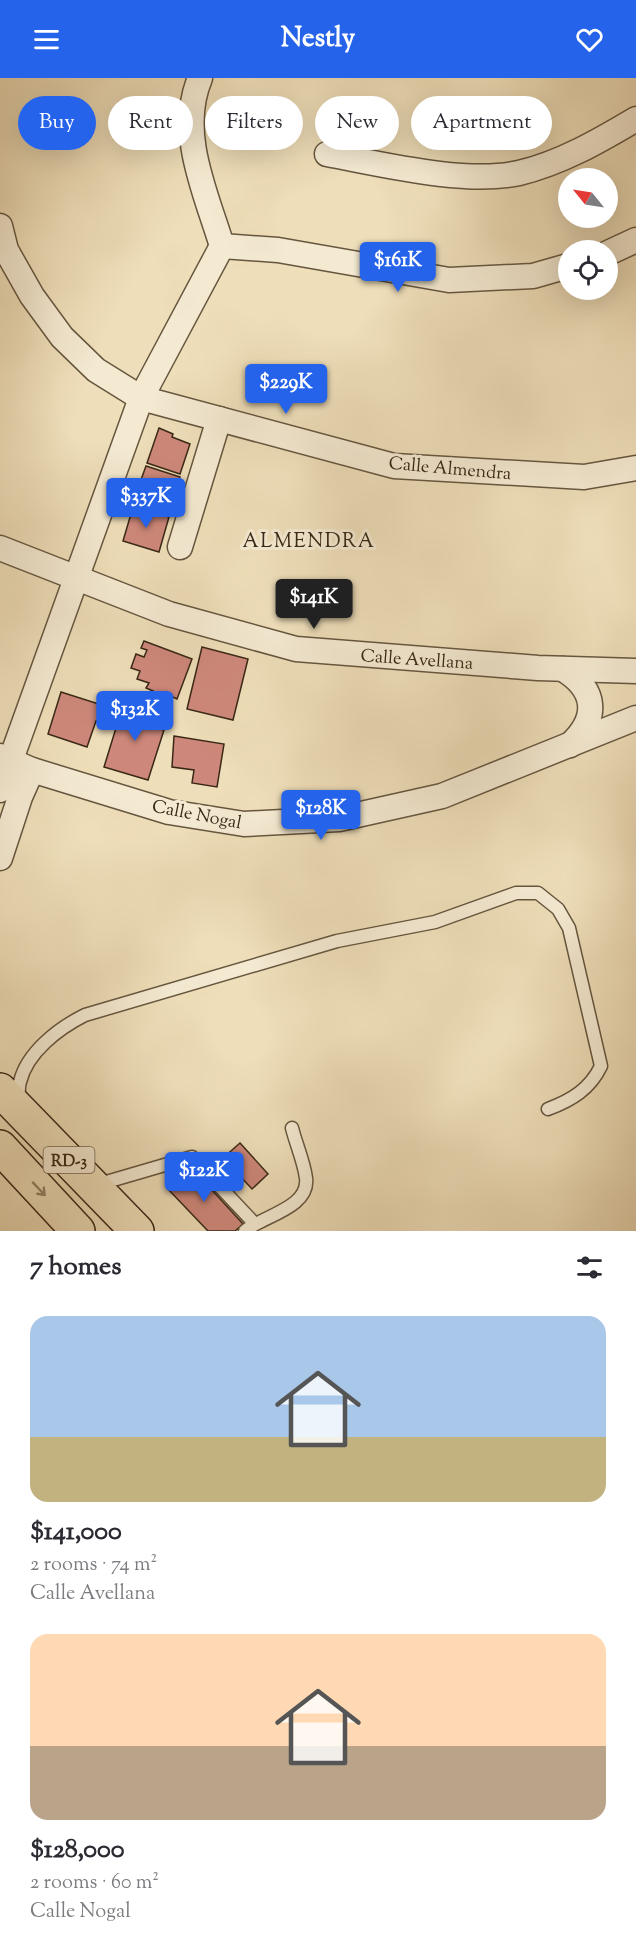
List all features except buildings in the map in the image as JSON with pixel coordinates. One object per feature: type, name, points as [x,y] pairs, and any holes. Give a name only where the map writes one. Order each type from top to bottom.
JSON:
[{"type":"main road","name":"RD-3","points":[[9,1100],[95,1185],[137,1231]]},
{"type":"main road","name":"RD-3","points":[[0,1147],[78,1231]]},
{"type":"street","points":[[0,790],[14,762],[141,398],[222,246],[191,141],[190,120],[200,78]]},
{"type":"street","points":[[327,154],[460,176],[518,173],[586,149],[636,119]]},
{"type":"street","name":"Calle Almendra","points":[[0,225],[6,250],[32,296],[62,337],[96,370],[141,398],[394,466],[584,477],[636,468]]},
{"type":"street","points":[[618,248],[636,240]]},
{"type":"street","points":[[222,246],[278,250],[449,280],[533,276],[558,269]]},
{"type":"street","points":[[180,547],[219,419]]},
{"type":"street","name":"Calle Avellana","points":[[0,548],[169,614],[296,649],[563,669],[636,671]]},
{"type":"street","points":[[563,669],[579,679],[589,695],[591,714],[584,732],[570,744]]},
{"type":"street","name":"Calle Nogal","points":[[14,762],[169,812],[244,824],[339,819],[442,796],[636,718]]},
{"type":"street","points":[[0,858],[20,797],[14,762]]},
{"type":"lane","points":[[9,1100],[40,1048],[67,1024],[85,1015],[337,940],[435,922],[516,893],[538,893],[558,909],[569,928],[601,1066],[594,1080],[569,1101],[548,1108]]},
{"type":"lane","points":[[95,1185],[192,1157],[249,1227],[295,1203],[305,1190],[306,1180],[292,1128]]},
{"type":"district","name":"ALMENDRA","points":[[309,540]]}]
